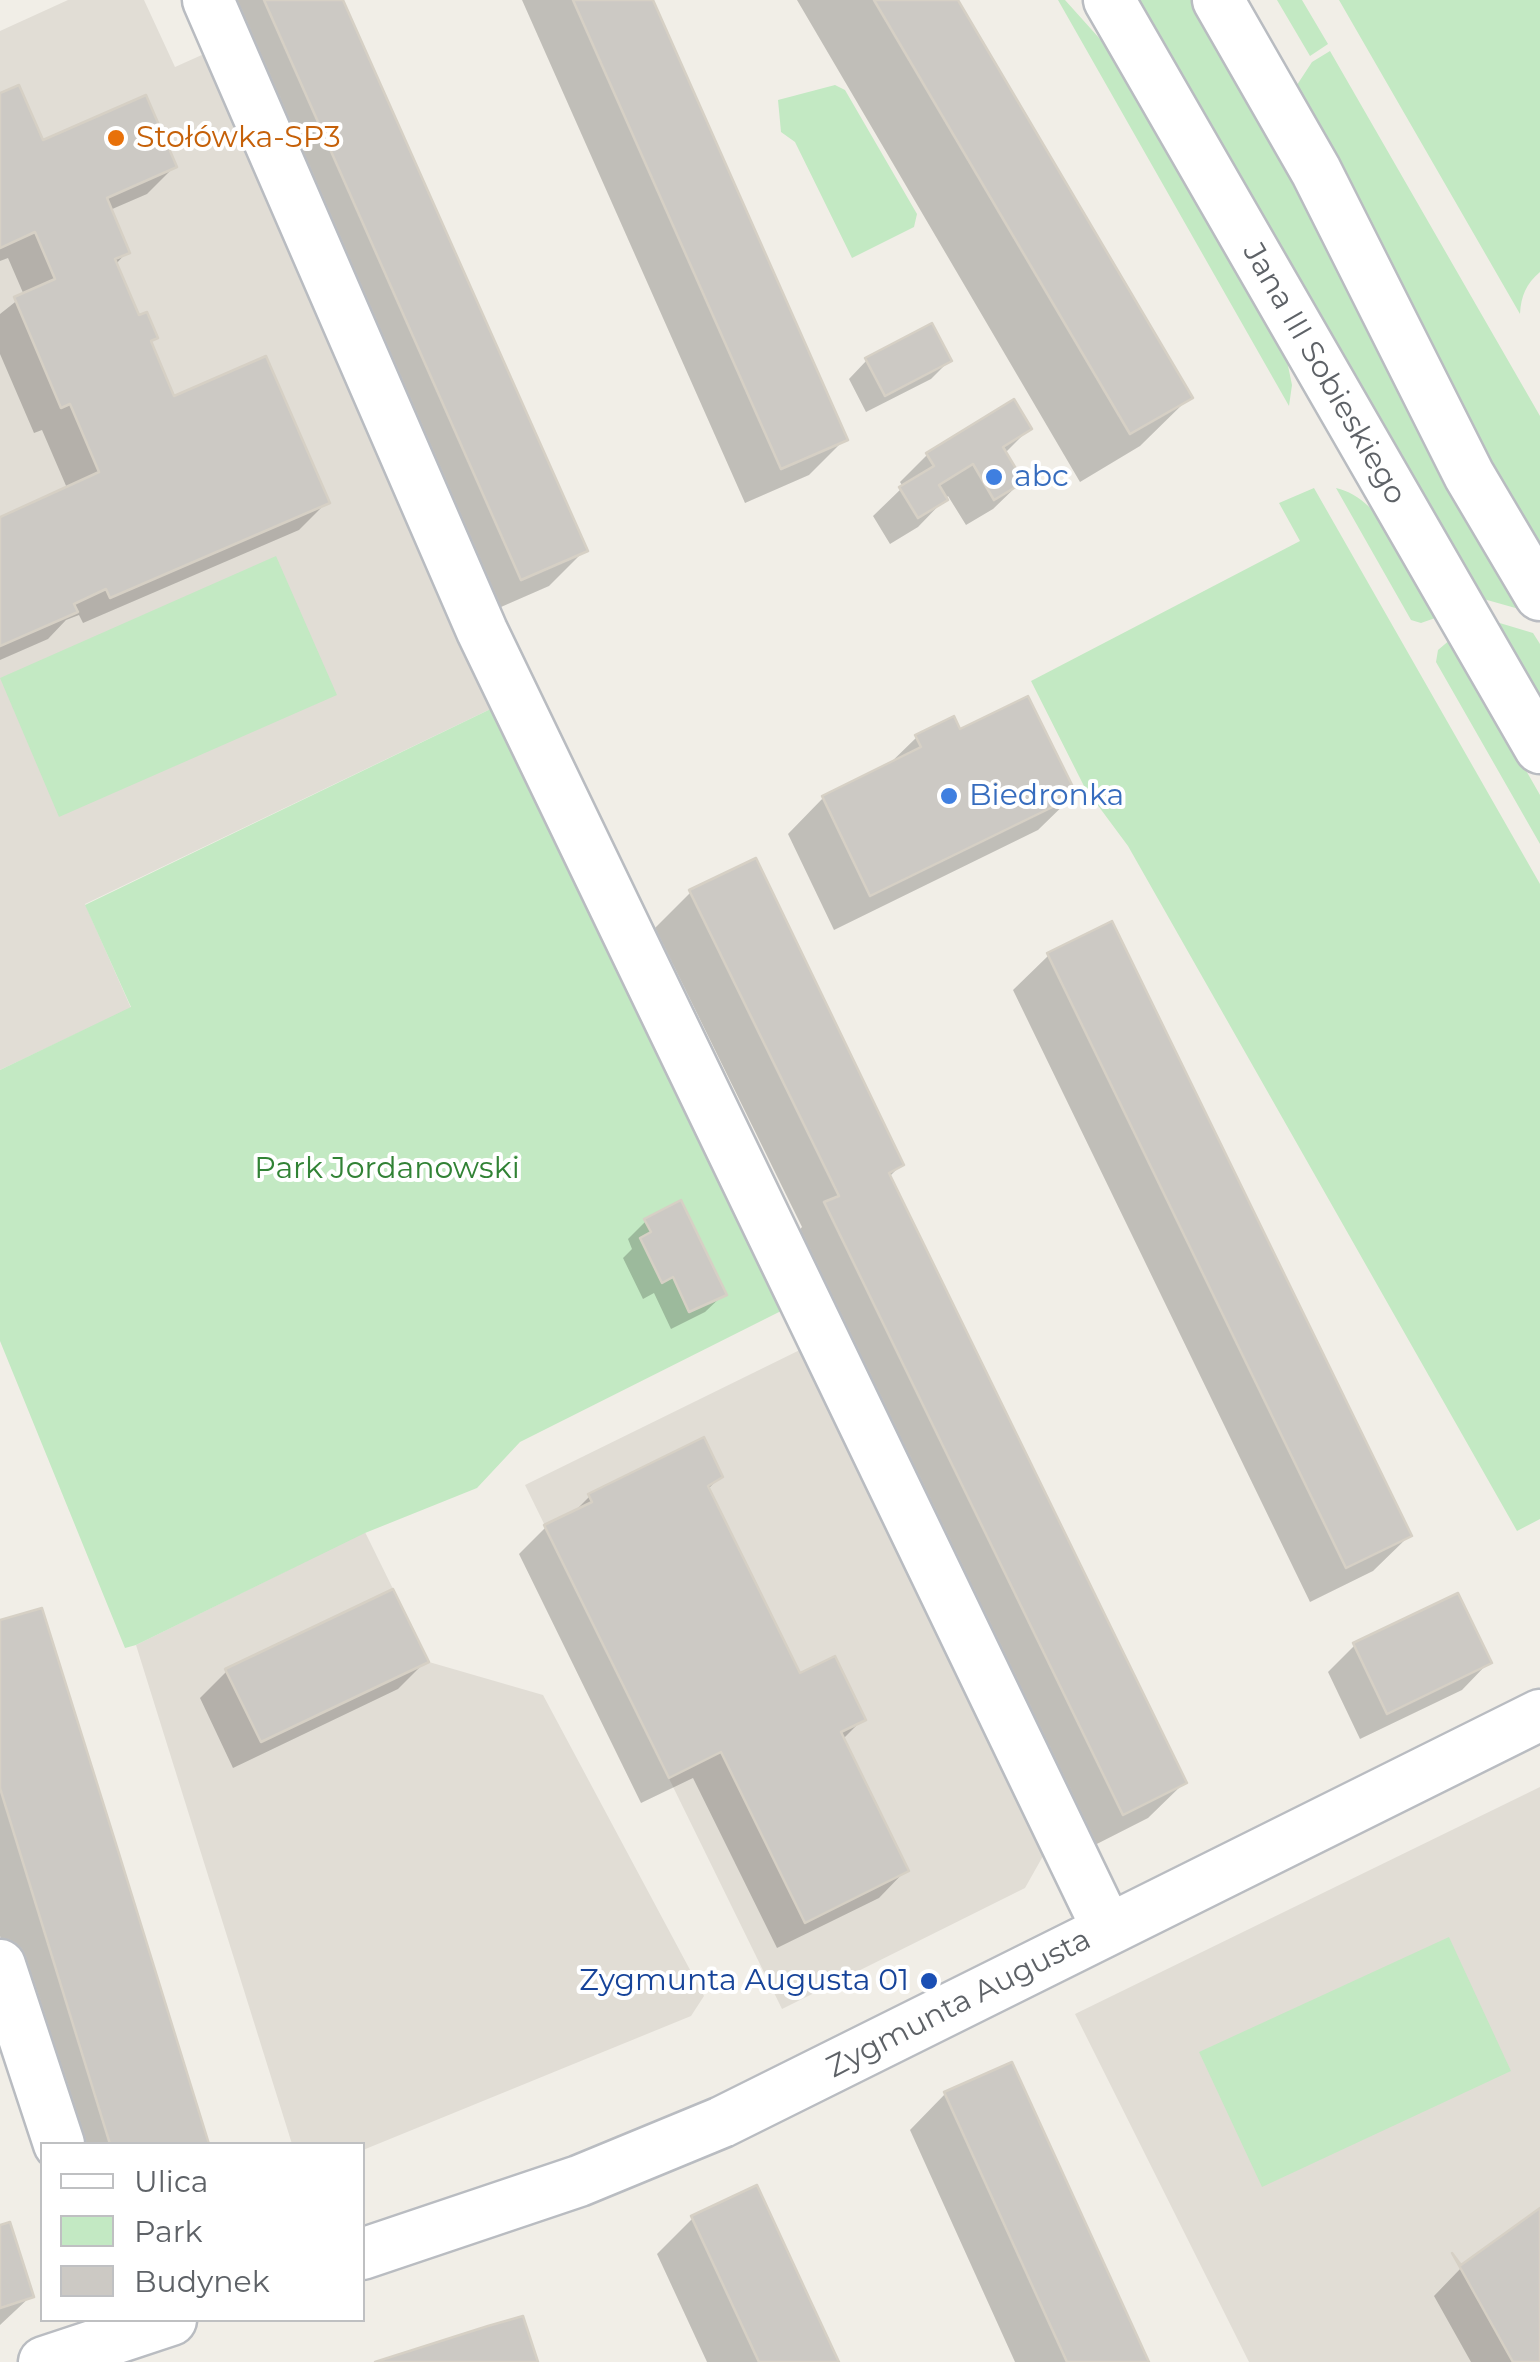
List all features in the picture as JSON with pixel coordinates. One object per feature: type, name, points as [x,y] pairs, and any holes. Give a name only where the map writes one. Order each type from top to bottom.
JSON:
[{"type":"street","points":[[208,0],[482,631],[1108,1930]]},
{"type":"street","name":"Jana III Sobieskiego","points":[[1110,0],[1540,748]]},
{"type":"street","points":[[1218,0],[1316,171],[1469,475],[1540,595]]},
{"type":"street","name":"Zygmunta Augusta","points":[[365,2253],[578,2182],[722,2122],[1540,1716]]},
{"type":"street","points":[[0,1964],[58,2142]]},
{"type":"street","points":[[44,2362],[118,2328],[157,2322]]},
{"type":"shaded area","points":[[68,0],[144,0],[175,67],[204,54],[501,704],[85,904],[131,1008],[0,1070],[0,31]]},
{"type":"shaded area","points":[[810,1345],[1052,1840],[1025,1888],[782,2009],[525,1485]]},
{"type":"shaded area","points":[[365,1532],[429,1662],[543,1695],[704,1996],[691,2016],[365,2149],[365,2142],[291,2142],[136,1645]]},
{"type":"shaded area","points":[[1540,1787],[1540,2362],[1249,2362],[1075,2014]]},
{"type":"green space","points":[[1058,0],[1065,0],[1109,49],[1286,356],[1292,385],[1289,406]]},
{"type":"green space","points":[[1136,0],[1191,0],[1291,177],[1448,485],[1519,609],[1480,598]]},
{"type":"green space","points":[[1277,0],[1302,0],[1328,44],[1310,56]]},
{"type":"green space","points":[[1339,0],[1540,0],[1540,272],[1525,291],[1520,314]]},
{"type":"green space","points":[[1330,51],[1540,416],[1540,554],[1486,460],[1295,88],[1312,62]]},
{"type":"green space","points":[[835,85],[845,90],[917,214],[914,227],[852,258],[795,142],[781,132],[778,100]]},
{"type":"green space","points":[[1314,488],[1540,884],[1540,1519],[1517,1531],[1128,846],[1085,788],[1031,681],[1300,541],[1279,503]]},
{"type":"green space","points":[[1336,488],[1353,495],[1383,522],[1438,617],[1421,623],[1411,620]]},
{"type":"green space","points":[[276,556],[337,695],[59,817],[0,678]]},
{"type":"green space","points":[[1493,621],[1533,633],[1540,644],[1540,702]]},
{"type":"green space","points":[[1451,639],[1540,795],[1540,844],[1436,662],[1438,650]]},
{"type":"green space","name":"Park Jordanowski","points":[[501,704],[787,1308],[520,1442],[477,1488],[365,1533],[125,1648],[0,1341],[0,1070],[131,1007],[85,905]]},
{"type":"green space","points":[[1449,1937],[1511,2071],[1262,2187],[1199,2052]]},
{"type":"building","points":[[264,0],[343,0],[588,551],[521,580]]},
{"type":"building","points":[[573,0],[653,0],[848,440],[781,469]]},
{"type":"building","points":[[874,0],[958,0],[1193,398],[1130,434]]},
{"type":"building","points":[[19,85],[43,140],[146,95],[177,167],[107,198],[130,253],[115,259],[139,315],[147,312],[158,338],[151,341],[174,396],[266,356],[330,503],[110,598],[106,589],[74,604],[78,612],[0,646],[0,517],[99,472],[70,404],[61,408],[14,297],[55,279],[35,232],[0,248],[0,93]]},
{"type":"building","points":[[932,323],[952,361],[885,396],[865,358]]},
{"type":"building","points":[[1014,399],[1032,429],[1003,447],[1024,482],[994,500],[973,464],[939,485],[948,500],[918,518],[899,487],[934,466],[926,453]]},
{"type":"building","name":"Biedronka","points":[[1028,696],[1077,795],[870,896],[822,796],[921,747],[915,735],[954,716],[960,729]]},
{"type":"building","points":[[756,858],[904,1165],[889,1173],[1187,1783],[1123,1815],[824,1202],[839,1196],[689,890]]},
{"type":"building","points":[[1112,921],[1412,1536],[1346,1568],[1047,953]]},
{"type":"building","points":[[681,1200],[727,1295],[689,1312],[673,1277],[662,1283],[640,1238],[651,1232],[644,1219]]},
{"type":"building","points":[[704,1437],[723,1477],[708,1486],[800,1673],[835,1656],[866,1720],[841,1732],[909,1871],[805,1923],[721,1752],[669,1778],[544,1525],[592,1502],[588,1494]]},
{"type":"building","points":[[393,1589],[429,1662],[261,1742],[225,1669]]},
{"type":"building","points":[[1458,1593],[1492,1663],[1387,1714],[1353,1643]]},
{"type":"building","points":[[42,1608],[208,2142],[109,2142],[0,1788],[0,1620]]},
{"type":"building","points":[[1012,2062],[1149,2362],[1067,2362],[944,2092]]},
{"type":"building","points":[[757,2185],[839,2362],[759,2362],[691,2216]]},
{"type":"building","points":[[1540,2208],[1540,2362],[1513,2362],[1452,2253],[1461,2265]]},
{"type":"building","points":[[10,2222],[34,2297],[0,2308],[0,2225]]},
{"type":"building","points":[[523,2316],[538,2362],[375,2362],[488,2326]]},
{"type":"place","name":"Stołówka-SP3","points":[[116,138]]},
{"type":"place","name":"abc","points":[[994,477]]},
{"type":"place","name":"Biedronka","points":[[949,796]]},
{"type":"place","name":"Zygmunta Augusta 01","points":[[929,1981]]}]
